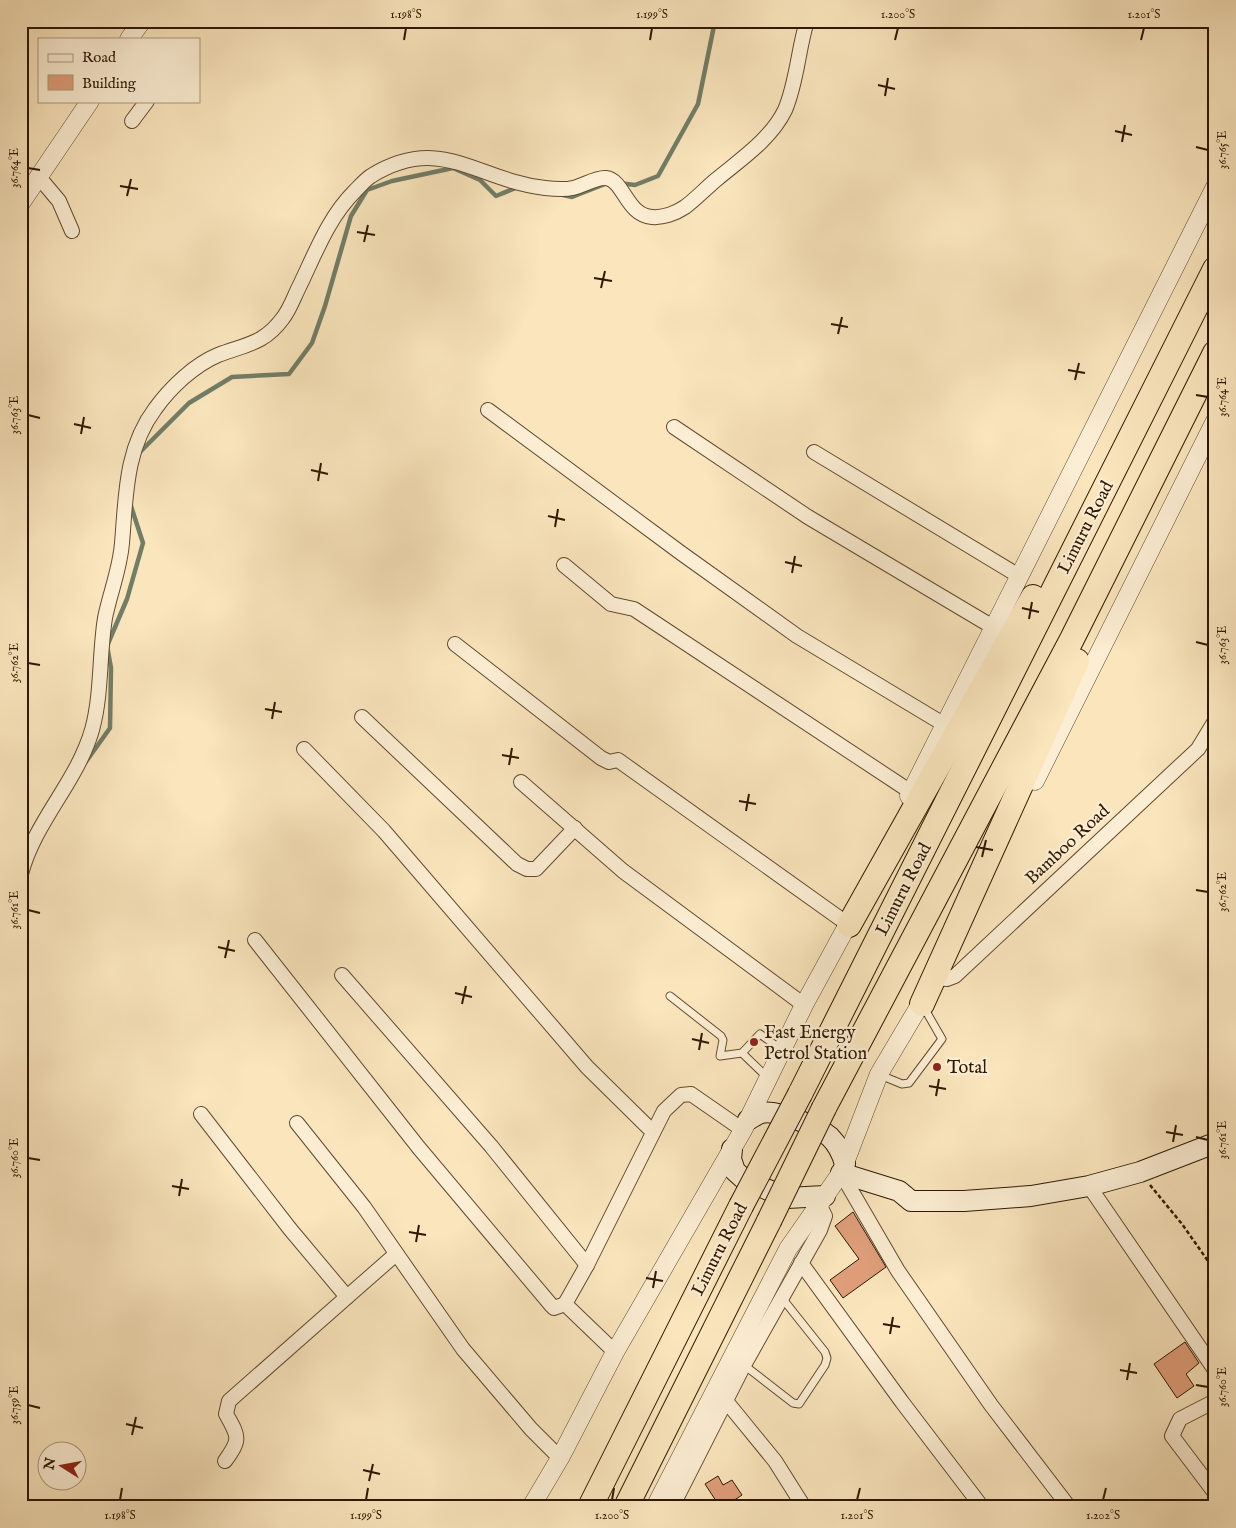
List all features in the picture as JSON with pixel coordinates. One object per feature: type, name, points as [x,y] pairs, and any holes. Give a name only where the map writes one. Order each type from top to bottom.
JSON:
[{"type":"highway","name":"Limuru Road","points":[[590,1507],[1215,270]]},
{"type":"highway","points":[[849,925],[1193,313]]},
{"type":"highway","name":"Limuru Road","points":[[626,1507],[824,1108],[1067,648],[1215,354]]},
{"type":"highway","points":[[922,1004],[1215,354]]},
{"type":"main road","points":[[745,1125],[761,1113],[780,1114],[806,1124],[829,1136],[842,1153],[843,1168],[899,1191],[911,1200],[964,1201],[1031,1196],[1089,1186],[1140,1172],[1214,1145]]},
{"type":"main road","points":[[732,1149],[731,1159],[735,1171],[745,1180],[787,1198],[822,1200]]},
{"type":"street","points":[[130,38],[142,21]]},
{"type":"street","points":[[21,874],[25,859],[39,829],[83,755],[93,728],[105,618],[120,566],[125,489],[140,436],[154,411],[172,390],[199,365],[267,337],[286,315],[321,239],[339,207],[369,177],[404,161],[432,156],[452,160],[510,180],[542,188],[569,189],[602,178],[609,179],[615,182],[631,207],[641,214],[651,218],[664,216],[683,208],[775,127],[785,109],[791,91],[807,21]]},
{"type":"street","points":[[21,203],[89,102]]},
{"type":"street","points":[[132,121],[146,102]]},
{"type":"street","points":[[38,176],[59,201],[72,230]]},
{"type":"street","points":[[531,1507],[560,1458],[615,1352],[732,1149],[804,1005],[849,925],[911,792],[1215,187]]},
{"type":"street","points":[[488,410],[682,554],[797,636],[945,726]]},
{"type":"street","points":[[655,1507],[788,1249],[843,1168],[879,1074],[922,1004],[1215,421]]},
{"type":"street","points":[[674,427],[808,517],[993,627]]},
{"type":"street","points":[[814,452],[1019,576]]},
{"type":"street","points":[[564,565],[611,604],[634,608],[911,792]]},
{"type":"street","points":[[455,644],[601,758],[608,762],[618,760],[849,925]]},
{"type":"street","points":[[362,717],[517,864],[527,869],[536,869],[575,828]]},
{"type":"street","name":"Bamboo Road","points":[[935,978],[947,979],[955,976],[1198,749],[1215,722]]},
{"type":"street","points":[[304,749],[384,831],[587,1067],[653,1132]]},
{"type":"street","points":[[521,782],[623,871],[804,1005]]},
{"type":"street","points":[[255,940],[413,1141],[554,1308],[565,1304],[587,1265],[653,1132],[673,1100],[681,1095],[691,1094],[745,1125]]},
{"type":"street","points":[[342,975],[491,1146],[587,1265]]},
{"type":"street","points":[[201,1114],[290,1229],[347,1297]]},
{"type":"street","points":[[297,1123],[364,1207],[463,1349],[531,1429],[560,1458]]},
{"type":"street","points":[[843,1168],[898,1272],[991,1404],[1069,1507]]},
{"type":"street","points":[[1089,1186],[1215,1370]]},
{"type":"street","points":[[674,1506],[744,1365],[824,1221],[822,1200]]},
{"type":"street","points":[[225,1461],[238,1442],[238,1435],[226,1414],[229,1401],[396,1254]]},
{"type":"street","points":[[801,1263],[902,1402],[982,1507]]},
{"type":"street","points":[[565,1304],[615,1352]]},
{"type":"street","points":[[726,1401],[775,1461],[804,1507]]},
{"type":"street","points":[[1215,1401],[1180,1419],[1172,1436],[1215,1493]]},
{"type":"lane","points":[[670,996],[721,1036],[724,1040],[720,1056],[742,1053],[756,1035],[760,1034],[782,1051]]},
{"type":"lane","points":[[879,1074],[902,1084],[909,1083],[942,1039],[922,1004]]},
{"type":"lane","points":[[742,1053],[768,1078]]},
{"type":"lane","points":[[744,1365],[794,1403],[799,1404],[825,1365],[825,1352],[782,1298]]},
{"type":"path","points":[[1140,1172],[1182,1224],[1215,1271]]},
{"type":"building","points":[[853,1212],[886,1267],[843,1298],[830,1280],[859,1259],[835,1226]]},
{"type":"building","points":[[1185,1342],[1199,1363],[1186,1374],[1194,1386],[1177,1398],[1154,1364]]},
{"type":"building","points":[[718,1476],[723,1485],[732,1480],[742,1495],[724,1507],[720,1507],[705,1484]]},
{"type":"waterway","points":[[619,183],[635,185],[658,176],[698,104],[715,21]]},
{"type":"waterway","points":[[139,453],[189,403],[232,377],[289,374],[312,343],[325,306],[351,216],[367,190],[392,181],[453,168],[480,180],[496,196],[518,187]]},
{"type":"waterway","points":[[563,195],[572,197],[605,184]]},
{"type":"waterway","points":[[85,763],[110,728],[111,668],[107,646],[127,599],[143,543],[130,503]]},
{"type":"waterway","points":[[21,888],[26,875]]},
{"type":"place","name":"Fast Energy Petrol Station","points":[[754,1042]]},
{"type":"place","name":"Total","points":[[937,1067]]}]
